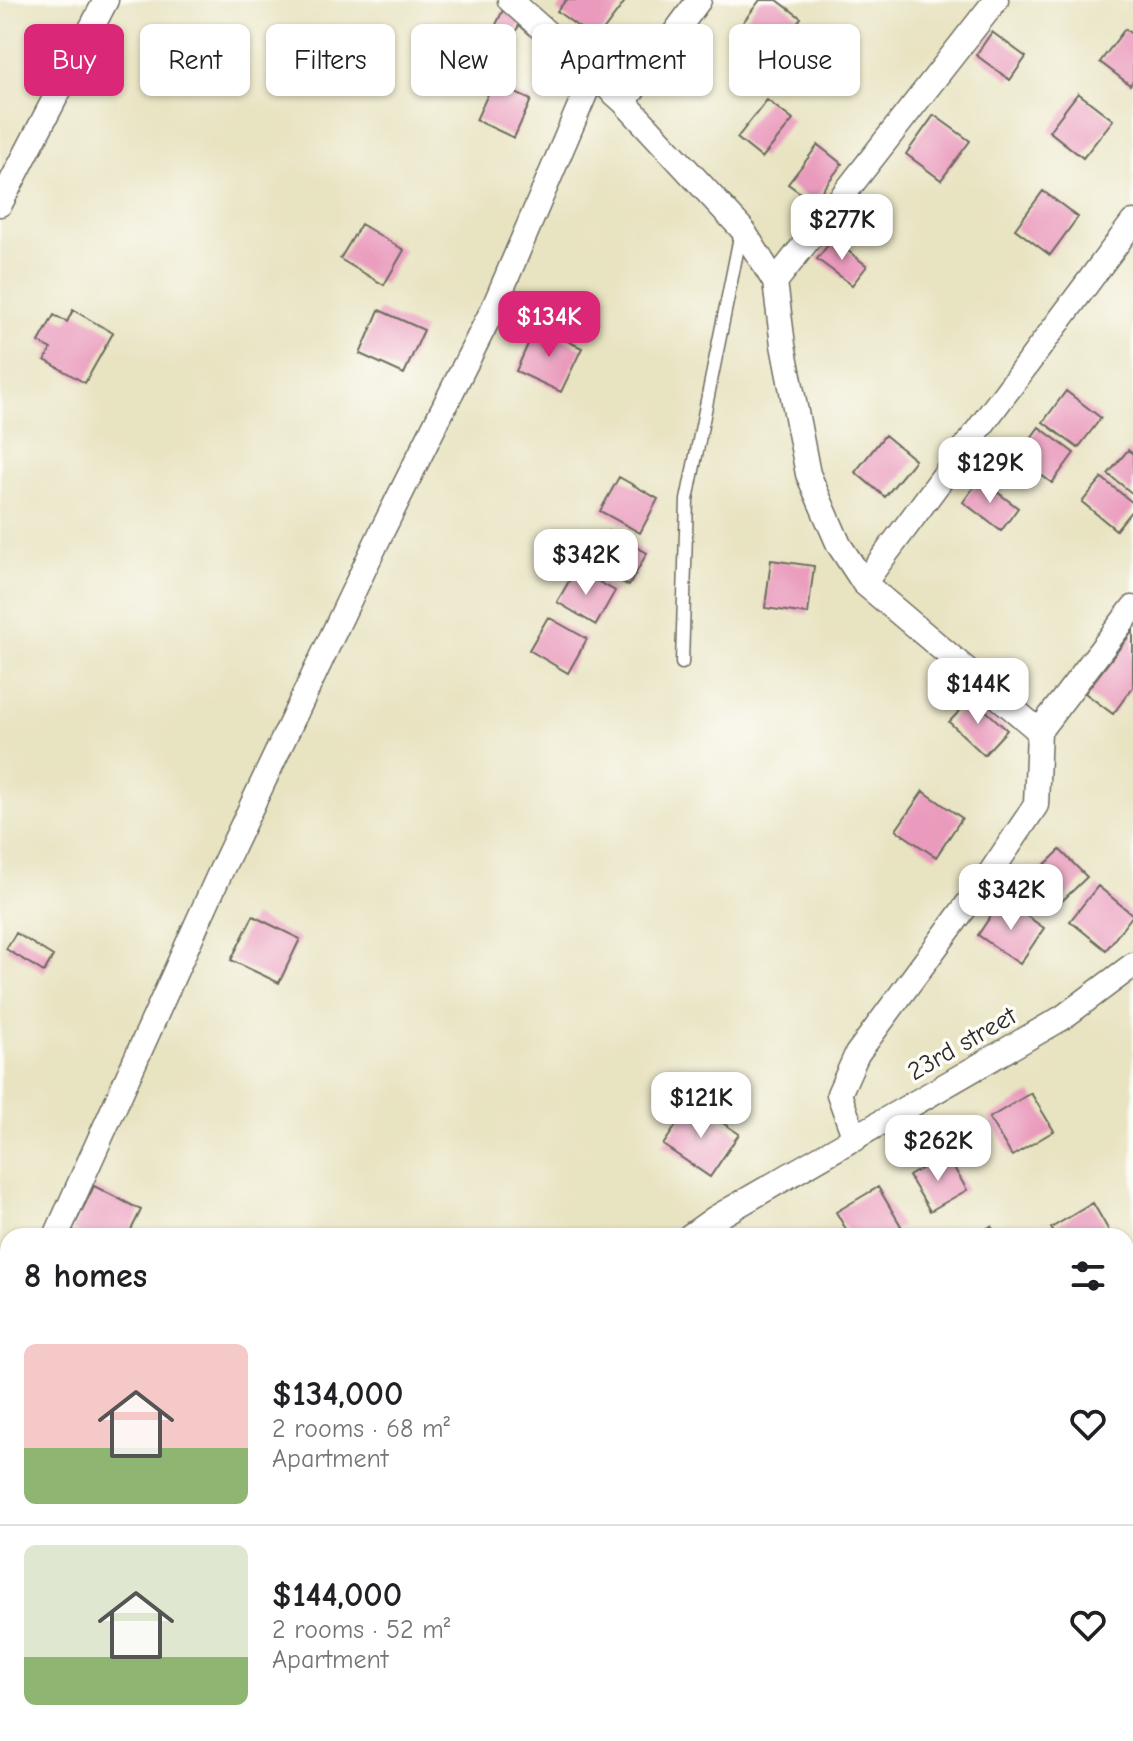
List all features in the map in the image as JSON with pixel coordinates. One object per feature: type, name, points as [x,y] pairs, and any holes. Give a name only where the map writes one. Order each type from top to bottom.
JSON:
[{"type":"street","points":[[0,204],[106,0]]},
{"type":"street","points":[[510,0],[537,24]]},
{"type":"street","points":[[624,102],[699,0]]},
{"type":"street","points":[[775,282],[996,0]]},
{"type":"street","points":[[60,1228],[253,803],[381,533],[494,307],[584,96]]},
{"type":"street","points":[[617,96],[742,229],[775,282],[783,345],[808,474],[839,545],[864,583],[1039,731]]},
{"type":"street","points":[[864,583],[1133,222]]},
{"type":"street","points":[[855,1139],[839,1094],[857,1054],[989,875],[1036,805],[1039,731],[1133,608]]},
{"type":"street","name":"23rd street","points":[[701,1228],[1062,1018],[1133,965]]},
{"type":"lane","points":[[682,663],[687,500],[742,229]]},
{"type":"building","points":[[566,0],[626,0],[608,24],[574,24],[557,11]]},
{"type":"building","points":[[760,0],[777,0],[801,18],[797,24],[742,24]]},
{"type":"building","points":[[503,10],[522,19],[516,32],[516,24],[496,24]]},
{"type":"building","points":[[1125,29],[1133,35],[1133,81],[1130,85],[1100,62]]},
{"type":"building","points":[[992,32],[1026,57],[1010,80],[976,55]]},
{"type":"building","points":[[516,93],[531,100],[514,138],[476,120],[487,96],[516,96]]},
{"type":"building","points":[[1078,93],[1113,120],[1083,158],[1049,131]]},
{"type":"building","points":[[767,100],[793,120],[762,158],[737,138]]},
{"type":"building","points":[[934,115],[970,141],[941,180],[906,154]]},
{"type":"building","points":[[818,145],[842,164],[813,202],[788,184]]},
{"type":"building","points":[[1043,191],[1078,217],[1050,255],[1015,229]]},
{"type":"building","points":[[361,224],[404,250],[384,285],[340,259]]},
{"type":"building","points":[[833,239],[867,266],[852,285],[817,259]]},
{"type":"building","points":[[73,310],[113,333],[85,383],[45,360],[51,349],[39,342],[54,315],[67,322]]},
{"type":"building","points":[[379,310],[424,330],[404,374],[360,354]]},
{"type":"building","points":[[536,326],[582,348],[561,392],[516,371]]},
{"type":"building","points":[[1066,391],[1101,418],[1078,448],[1043,422]]},
{"type":"building","points":[[1039,427],[1074,453],[1052,483],[1017,457]]},
{"type":"building","points":[[885,435],[915,460],[885,497],[855,472]]},
{"type":"building","points":[[1128,450],[1133,454],[1133,494],[1108,474]]},
{"type":"building","points":[[619,477],[658,499],[640,533],[600,511]]},
{"type":"building","points":[[1102,478],[1133,503],[1133,509],[1116,530],[1082,502]]},
{"type":"building","points":[[980,479],[1018,508],[1001,531],[963,502]]},
{"type":"building","points":[[608,531],[647,553],[629,586],[589,564]]},
{"type":"building","points":[[771,560],[814,566],[808,614],[765,608]]},
{"type":"building","points":[[576,569],[615,591],[596,625],[557,602]]},
{"type":"building","points":[[548,617],[587,639],[568,673],[529,650]]},
{"type":"building","points":[[1133,631],[1133,687],[1113,714],[1085,693]]},
{"type":"building","points":[[972,698],[1007,730],[984,755],[949,722]]},
{"type":"building","points":[[923,791],[962,818],[936,857],[896,830]]},
{"type":"building","points":[[1060,850],[1087,877],[1060,903],[1033,876]]},
{"type":"building","points":[[1098,886],[1133,915],[1106,950],[1070,921]]},
{"type":"building","points":[[1002,899],[1044,928],[1020,964],[978,935]]},
{"type":"building","points":[[253,916],[300,939],[279,983],[231,960]]},
{"type":"building","points":[[16,933],[53,956],[44,972],[6,949]]},
{"type":"building","points":[[1031,1093],[1054,1131],[1012,1156],[989,1118]]},
{"type":"building","points":[[692,1102],[739,1134],[710,1177],[663,1145]]},
{"type":"building","points":[[946,1154],[967,1190],[930,1211],[909,1176]]},
{"type":"building","points":[[94,1186],[141,1210],[132,1228],[73,1228]]},
{"type":"building","points":[[878,1187],[901,1226],[845,1228],[836,1212]]},
{"type":"building","points":[[1093,1203],[1107,1228],[1051,1228]]}]
